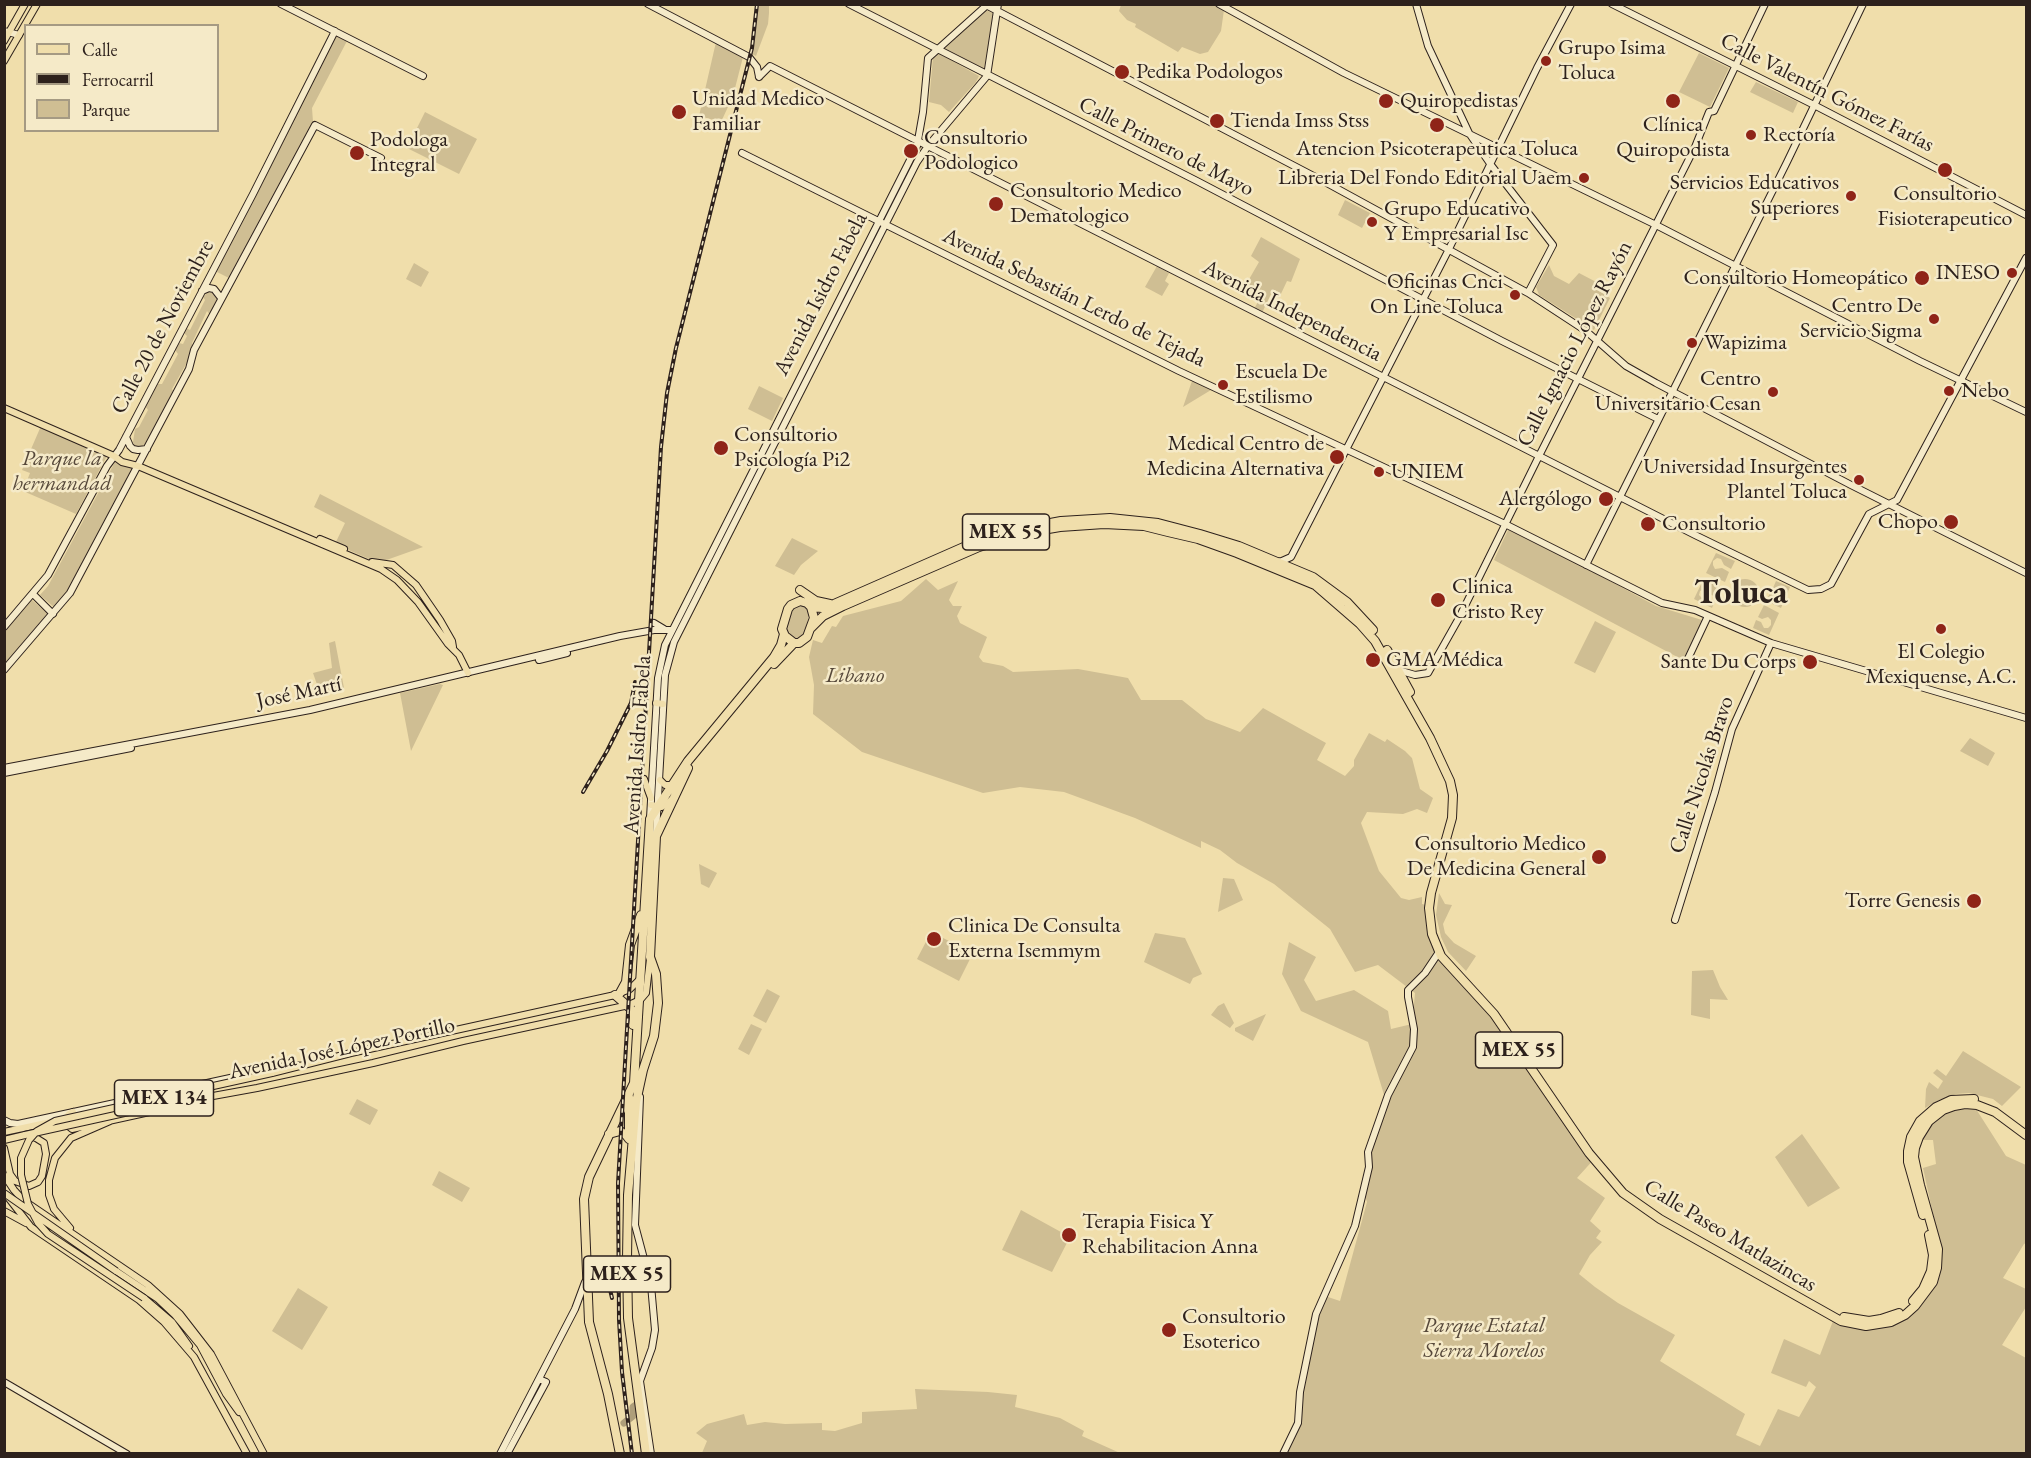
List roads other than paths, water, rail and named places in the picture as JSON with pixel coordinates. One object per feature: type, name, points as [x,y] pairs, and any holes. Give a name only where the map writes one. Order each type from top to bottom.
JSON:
[{"type":"highway","name":"MEX 55","points":[[811,607],[822,608],[834,604],[978,544],[1035,524],[1093,518],[1158,523],[1200,534],[1296,570]]},
{"type":"highway","name":"Calle Paseo Matlazincas","points":[[978,544],[1060,527],[1104,524],[1144,526],[1238,549],[1311,583],[1365,628],[1384,656],[1443,764],[1451,785],[1453,805],[1449,833],[1429,904],[1431,929],[1439,952],[1494,1014],[1529,1061]]},
{"type":"highway","name":"MEX 55","points":[[811,628],[823,616],[978,544]]},
{"type":"highway","name":"Calle Paseo Matlazincas","points":[[1296,570],[1323,582],[1347,602],[1377,636],[1442,751],[1454,780],[1457,795],[1456,825],[1434,902],[1434,918],[1439,939],[1447,955],[1505,1021],[1589,1153],[1610,1180],[1636,1203],[1842,1316],[1863,1321],[1889,1317],[1903,1310],[1915,1300],[1928,1279],[1932,1266],[1932,1244],[1908,1162],[1910,1142],[1918,1124],[1930,1111],[1942,1104],[1951,1100],[1968,1099],[1992,1105],[2026,1129]]},
{"type":"highway","points":[[801,590],[816,601],[834,604]]},
{"type":"highway","points":[[800,601],[811,607],[814,615],[811,628],[806,639],[799,643],[794,643],[784,634],[783,624],[790,607],[800,601]]},
{"type":"highway","name":"MEX 55","points":[[653,803],[672,785],[688,761],[774,657],[784,634]]},
{"type":"highway","name":"MEX 55","points":[[656,836],[672,799],[692,763],[794,643]]},
{"type":"highway","name":"Avenida Isidro Fabela","points":[[620,1454],[608,1394],[590,1326],[584,1192],[634,1083],[650,819],[653,803]]},
{"type":"highway","name":"Avenida Isidro Fabela","points":[[646,1454],[627,1297],[628,1195],[635,1107],[643,1070],[654,1036],[658,998],[656,974],[650,957],[656,836]]},
{"type":"highway","points":[[628,1195],[628,1096],[634,1016],[629,1005],[618,994],[626,979],[630,945],[644,908]]},
{"type":"highway","name":"Calle Paseo Matlazincas","points":[[1688,1232],[1841,1321],[1866,1326],[1887,1323],[1905,1315],[1920,1301],[1933,1282],[1937,1268],[1938,1248],[1914,1157],[1916,1143],[1925,1125],[1943,1110],[1970,1104],[1995,1112],[2026,1135]]},
{"type":"highway","points":[[609,1134],[614,1131],[622,1132],[629,1139]]},
{"type":"highway","points":[[633,1352],[640,1381]]},
{"type":"main road","points":[[4,41],[7,32],[25,4]]},
{"type":"main road","points":[[25,24],[37,4]]},
{"type":"main road","points":[[282,4],[423,76]]},
{"type":"main road","name":"Avenida Independencia","points":[[648,4],[749,57],[758,67],[759,77],[770,66],[1799,587],[1814,590],[1831,584],[1868,516],[1872,512],[1891,505]]},
{"type":"main road","name":"Calle Primero de Mayo","points":[[849,4],[1658,419]]},
{"type":"main road","points":[[1219,4],[1344,73],[1656,225],[1960,381],[2026,412]]},
{"type":"main road","points":[[1416,4],[1428,46],[1469,133],[1553,245],[1528,293]]},
{"type":"main road","points":[[1296,570],[1292,557],[1571,4]]},
{"type":"main road","name":"Calle Valentín Gómez Farías","points":[[1612,4],[2026,215]]},
{"type":"main road","name":"Calle Ignacio López Rayón","points":[[1398,670],[1419,675],[1430,672],[1460,618],[1695,147],[1709,112],[1714,111],[1765,4]]},
{"type":"main road","points":[[1586,565],[1736,266],[1863,4]]},
{"type":"main road","points":[[986,5],[998,8],[1528,293],[1580,326],[1626,366],[2026,573]]},
{"type":"main road","name":"Avenida Isidro Fabela","points":[[656,836],[653,803],[660,704],[666,667],[677,634],[881,223],[919,141],[928,58],[986,5]]},
{"type":"main road","points":[[987,75],[998,8]]},
{"type":"main road","points":[[4,61],[24,26]]},
{"type":"main road","name":"Calle 20 de Noviembre","points":[[4,627],[52,569],[106,466],[126,437],[335,31]]},
{"type":"main road","points":[[7,32],[19,35]]},
{"type":"main road","name":"Avenida Isidro Fabela","points":[[653,803],[660,780],[661,659],[668,629],[881,223],[928,146],[987,75]]},
{"type":"main road","points":[[4,670],[70,593],[190,366],[194,350],[315,125],[381,158]]},
{"type":"main road","name":"Avenida Sebastián Lerdo de Tejada","points":[[742,153],[1179,371],[1505,524],[1662,603],[1695,610],[1771,643],[2026,718]]},
{"type":"main road","points":[[1891,505],[1898,500],[2026,258]]},
{"type":"main road","points":[[202,291],[209,288],[214,289],[222,298]]},
{"type":"main road","points":[[4,408],[114,456],[122,462],[213,495],[382,566],[406,589],[448,644],[453,647]]},
{"type":"main road","points":[[126,437],[134,449],[147,449]]},
{"type":"main road","points":[[1275,562],[1292,557]]},
{"type":"main road","points":[[382,566],[393,565],[421,591],[450,637],[468,673]]},
{"type":"main road","points":[[33,594],[53,614]]},
{"type":"main road","points":[[1685,665],[1708,616]]},
{"type":"main road","points":[[654,623],[668,629]]},
{"type":"main road","name":"José Martí","points":[[4,771],[117,751],[314,709],[620,636],[668,629]]},
{"type":"main road","name":"José Martí","points":[[445,679],[450,680],[550,658],[621,640],[628,636]]},
{"type":"main road","name":"Calle Nicolás Bravo","points":[[1675,920],[1732,729],[1771,643]]},
{"type":"main road","points":[[644,779],[653,803],[664,806],[672,799]]},
{"type":"main road","points":[[660,780],[665,785],[672,785]]},
{"type":"main road","points":[[1282,1454],[1298,1423],[1300,1392],[1316,1314],[1355,1226],[1369,1167],[1368,1152],[1388,1095],[1413,1047],[1414,1029],[1408,990],[1425,973],[1439,952]]},
{"type":"main road","name":"MEX 55","points":[[640,1000],[647,991],[650,957]]},
{"type":"main road","name":"Avenida José López Portillo","points":[[4,1132],[618,994],[630,989],[640,978]]},
{"type":"main road","name":"Avenida José López Portillo","points":[[4,1140],[147,1108],[283,1083],[629,1005],[640,1000]]},
{"type":"main road","points":[[491,1023],[498,1027],[494,1035]]},
{"type":"main road","points":[[4,1120],[13,1124],[27,1122],[290,1065],[301,1065]]},
{"type":"main road","name":"MEX 55","points":[[641,1083],[635,1225],[651,1285],[655,1330],[652,1348],[640,1381],[651,1454]]},
{"type":"main road","points":[[73,1112],[66,1118],[67,1125],[72,1129],[189,1103],[201,1097]]},
{"type":"main road","points":[[55,1121],[33,1135],[21,1158],[24,1192],[35,1219],[48,1234],[144,1298],[176,1327],[189,1346],[247,1454]]},
{"type":"main road","points":[[78,1237],[64,1223],[52,1205],[49,1190],[50,1173],[57,1153],[67,1141],[110,1121]]},
{"type":"main road","points":[[4,1148],[10,1174],[15,1181],[29,1186],[36,1184],[46,1156],[45,1145],[38,1139],[25,1135]]},
{"type":"main road","points":[[4,1175],[23,1200],[148,1285],[180,1314],[211,1354],[264,1454]]},
{"type":"main road","points":[[4,1192],[148,1291],[168,1308],[200,1345],[222,1387],[246,1419]]},
{"type":"main road","points":[[4,1192],[31,1227]]},
{"type":"main road","points":[[4,1211],[145,1305],[164,1322],[194,1357]]},
{"type":"main road","points":[[507,1454],[583,1292],[588,1272]]},
{"type":"main road","points":[[575,1309],[585,1307],[589,1313]]},
{"type":"main road","points":[[500,1454],[542,1380]]},
{"type":"main road","points":[[4,1382],[127,1454]]},
{"type":"waterway","points":[[624,1423],[633,1416],[633,1407],[636,1405]]},
{"type":"railway","points":[[632,1454],[622,1372],[619,1320],[618,1183],[661,447],[667,393],[676,348],[752,48],[757,4]]},
{"type":"railway","points":[[583,792],[631,703],[635,682]]},
{"type":"railway","points":[[603,1260],[612,1298]]},
{"type":"place","name":"Grupo Isima Toluca","points":[[1546,61]]},
{"type":"place","name":"Pedika Podologos","points":[[1122,72]]},
{"type":"place","name":"Quiropedistas","points":[[1386,101]]},
{"type":"place","name":"Clínica Quiropodista","points":[[1673,101]]},
{"type":"place","name":"Unidad Medico Familiar","points":[[679,112]]},
{"type":"place","name":"Tienda Imss Stss","points":[[1217,121]]},
{"type":"place","name":"Atencion Psicoterapeutica Toluca","points":[[1437,125]]},
{"type":"place","name":"Rectoría","points":[[1751,135]]},
{"type":"place","name":"Consultorio Podologico","points":[[911,151]]},
{"type":"place","name":"Podologa Integral","points":[[357,153]]},
{"type":"place","name":"Consultorio Fisioterapeutico","points":[[1945,170]]},
{"type":"place","name":"Libreria Del Fondo Editorial Uaem","points":[[1584,178]]},
{"type":"place","name":"Servicios Educativos Superiores","points":[[1851,196]]},
{"type":"place","name":"Consultorio Medico Dematologico","points":[[996,204]]},
{"type":"place","name":"Grupo Educativo Y Empresarial Isc","points":[[1372,222]]},
{"type":"place","name":"INESO","points":[[2012,273]]},
{"type":"place","name":"Consultorio Homeopático","points":[[1922,278]]},
{"type":"place","name":"Oficinas Cnci On Line Toluca","points":[[1515,295]]},
{"type":"place","name":"Centro De Servicio Sigma","points":[[1934,319]]},
{"type":"place","name":"Wapizima","points":[[1692,343]]},
{"type":"place","name":"Escuela De Estilismo","points":[[1223,385]]},
{"type":"place","name":"Nebo","points":[[1949,391]]},
{"type":"place","name":"Centro Universitario Cesan","points":[[1773,392]]},
{"type":"place","name":"Consultorio Psicología Pi2","points":[[721,448]]},
{"type":"place","name":"Medical Centro de Medicina Alternativa","points":[[1337,457]]},
{"type":"place","name":"UNIEM","points":[[1379,472]]},
{"type":"place","name":"Universidad Insurgentes Plantel Toluca","points":[[1859,480]]},
{"type":"place","name":"Alergólogo","points":[[1606,499]]},
{"type":"place","name":"Chopo","points":[[1951,522]]},
{"type":"place","name":"Consultorio","points":[[1648,524]]},
{"type":"place","name":"Clinica Cristo Rey","points":[[1438,600]]},
{"type":"place","name":"El Colegio Mexiquense, A.C.","points":[[1941,629]]},
{"type":"place","name":"GMA Médica","points":[[1373,660]]},
{"type":"place","name":"Sante Du Corps","points":[[1810,662]]},
{"type":"place","name":"Consultorio Medico De Medicina General","points":[[1599,857]]},
{"type":"place","name":"Torre Genesis","points":[[1974,901]]},
{"type":"place","name":"Clinica De Consulta Externa Isemmym","points":[[934,939]]},
{"type":"place","name":"Terapia Fisica Y Rehabilitacion Anna","points":[[1069,1235]]},
{"type":"place","name":"Consultorio Esoterico","points":[[1169,1330]]},
{"type":"district","name":"Toluca","points":[[1741,594]]},
{"type":"park label","name":"Parque la hermandad","points":[[62,472]]},
{"type":"park label","name":"Libano","points":[[855,676]]},
{"type":"park label","name":"Parque Estatal Sierra Morelos","points":[[1484,1338]]}]
